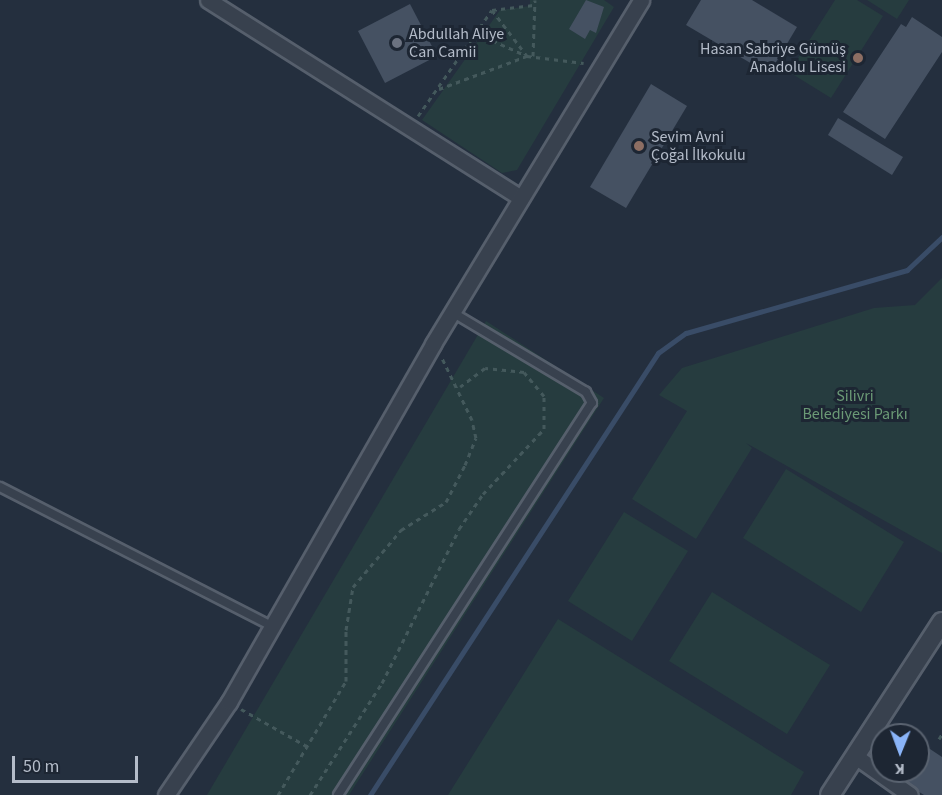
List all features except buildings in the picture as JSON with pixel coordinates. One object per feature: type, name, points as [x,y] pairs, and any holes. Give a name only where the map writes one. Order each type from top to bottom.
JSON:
[{"type":"street","points":[[208,0],[521,198]]},
{"type":"street","points":[[166,795],[229,702],[433,344],[640,0]]},
{"type":"street","points":[[830,795],[942,622]]},
{"type":"street","points":[[855,756],[910,795]]},
{"type":"lane","points":[[338,795],[592,403],[586,392],[452,312]]},
{"type":"lane","points":[[0,488],[272,626]]},
{"type":"path","points":[[533,57],[535,0]]},
{"type":"path","points":[[410,128],[492,10],[534,5]]},
{"type":"path","points":[[492,10],[527,56]]},
{"type":"path","points":[[476,33],[527,56],[601,65]]},
{"type":"path","points":[[437,90],[527,56]]},
{"type":"path","points":[[278,795],[310,748],[346,681],[346,630],[353,587],[401,530],[446,502],[476,438],[460,387],[433,344]]},
{"type":"path","points":[[310,795],[382,682],[459,529],[483,494],[544,429],[544,396],[525,372],[485,368],[460,387]]},
{"type":"path","points":[[229,702],[310,748]]},
{"type":"path","points":[[939,739],[942,734]]},
{"type":"green space","points":[[530,0],[604,0],[614,7],[517,170],[502,173],[422,120],[500,10],[530,6]]},
{"type":"green space","points":[[835,0],[857,0],[883,16],[831,98],[789,72]]},
{"type":"green space","points":[[867,0],[909,0],[897,19]]},
{"type":"green space","name":"Silivri Belediyesi Parkı","points":[[942,278],[942,553],[746,443],[752,448],[696,539],[632,499],[687,411],[659,395],[682,368],[874,308],[915,305]]},
{"type":"green space","points":[[486,321],[604,398],[349,795],[207,795]]},
{"type":"green space","points":[[786,469],[904,542],[861,612],[743,538]]},
{"type":"green space","points":[[624,512],[688,551],[632,641],[568,601]]},
{"type":"green space","points":[[712,592],[830,665],[787,734],[669,661]]},
{"type":"green space","points":[[558,619],[804,772],[791,795],[448,795]]},
{"type":"waterway","points":[[370,795],[658,353],[686,333],[907,270],[942,237]]},
{"type":"place","name":"Abdullah Aliye Can Camii","points":[[397,43]]},
{"type":"place","name":"Hasan Sabriye Gümüş Anadolu Lisesi","points":[[858,58]]},
{"type":"place","name":"Sevim Avni Çoğal İlkokulu","points":[[639,146]]}]
